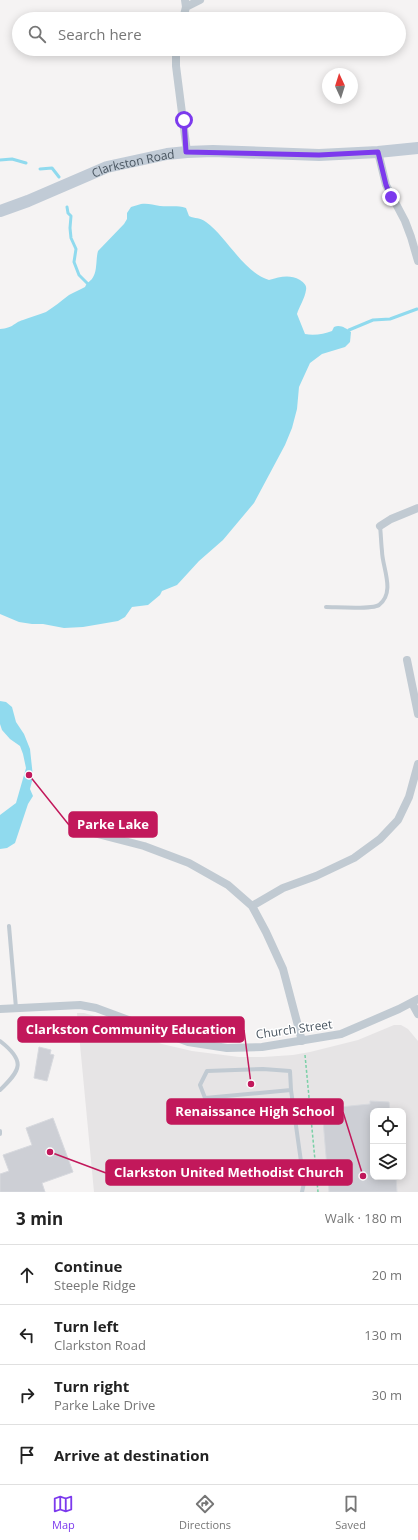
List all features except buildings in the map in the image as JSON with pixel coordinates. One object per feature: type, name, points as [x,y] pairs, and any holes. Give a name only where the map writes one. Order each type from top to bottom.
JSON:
[{"type":"street","points":[[185,4],[200,0]]},
{"type":"street","points":[[176,56],[186,152]]},
{"type":"street","name":"Clarkston Road","points":[[0,211],[28,201],[107,167],[135,160],[186,152],[319,155],[418,148]]},
{"type":"street","points":[[378,152],[386,185],[412,237],[418,261]]},
{"type":"street","points":[[380,526],[391,519],[418,508]]},
{"type":"street","points":[[407,660],[418,714]]},
{"type":"street","points":[[252,906],[283,888],[316,876],[354,858],[380,839],[398,820],[409,797],[418,764]]},
{"type":"street","points":[[78,829],[144,846],[188,864],[228,885],[252,906],[283,969],[302,1041]]},
{"type":"street","points":[[415,1001],[418,1014]]},
{"type":"street","name":"Church Street","points":[[0,1009],[76,1005],[96,1008],[188,1042],[227,1048],[262,1047],[341,1034],[415,1001]]},
{"type":"lane","points":[[326,607],[371,607],[379,605],[385,596],[387,579],[382,551],[380,526]]},
{"type":"lane","points":[[10,926],[16,1008]]},
{"type":"lane","points":[[0,1041],[6,1046],[18,1062],[18,1068],[14,1076],[0,1090]]},
{"type":"lane","points":[[291,1090],[205,1098],[200,1085],[208,1071],[263,1069],[290,1070],[291,1090],[304,1183],[302,1192]]},
{"type":"path","points":[[305,1054],[318,1192]]},
{"type":"shaded area","points":[[77,1013],[95,1016],[127,1031],[162,1044],[192,1051],[239,1057],[293,1055],[310,1052],[358,1040],[394,1025],[401,1025],[408,1029],[418,1041],[418,1192],[94,1192]]},
{"type":"water","points":[[141,204],[186,208],[189,216],[204,220],[214,228],[243,262],[260,276],[269,280],[281,277],[292,277],[300,280],[305,284],[306,288],[297,314],[305,334],[322,334],[332,331],[336,326],[341,326],[351,332],[350,342],[345,347],[322,354],[310,363],[299,387],[297,409],[292,428],[285,445],[254,503],[223,540],[199,561],[177,585],[162,591],[160,595],[148,605],[132,607],[125,617],[118,621],[83,627],[64,628],[19,622],[0,614],[0,329],[11,327],[20,321],[46,312],[69,295],[85,287],[95,273],[98,251],[124,224],[127,219],[127,213],[131,207]]},
{"type":"water","points":[[0,701],[6,702],[12,707],[16,722],[24,734],[30,749],[33,777],[30,789],[33,796],[28,804],[15,843],[7,848],[0,849],[0,815],[16,803],[26,768],[20,746],[10,739],[2,730],[0,724]]},
{"type":"waterway","points":[[0,160],[12,159],[26,163]]},
{"type":"waterway","points":[[40,169],[52,168],[59,177]]},
{"type":"waterway","points":[[67,207],[68,213],[71,216],[71,238],[76,249],[74,262],[79,275],[87,283]]},
{"type":"waterway","points":[[349,330],[373,320],[390,319],[417,309]]},
{"type":"place","name":"Parke Lake","points":[[29,775]]},
{"type":"place","name":"Clarkston Community Education","points":[[251,1084]]},
{"type":"place","name":"Clarkston United Methodist Church","points":[[50,1152]]},
{"type":"place","name":"Renaissance High School","points":[[363,1176]]},
{"type":"route","points":[[184,120],[186,152],[213,151],[319,155],[378,152],[386,185],[391,197]]}]
